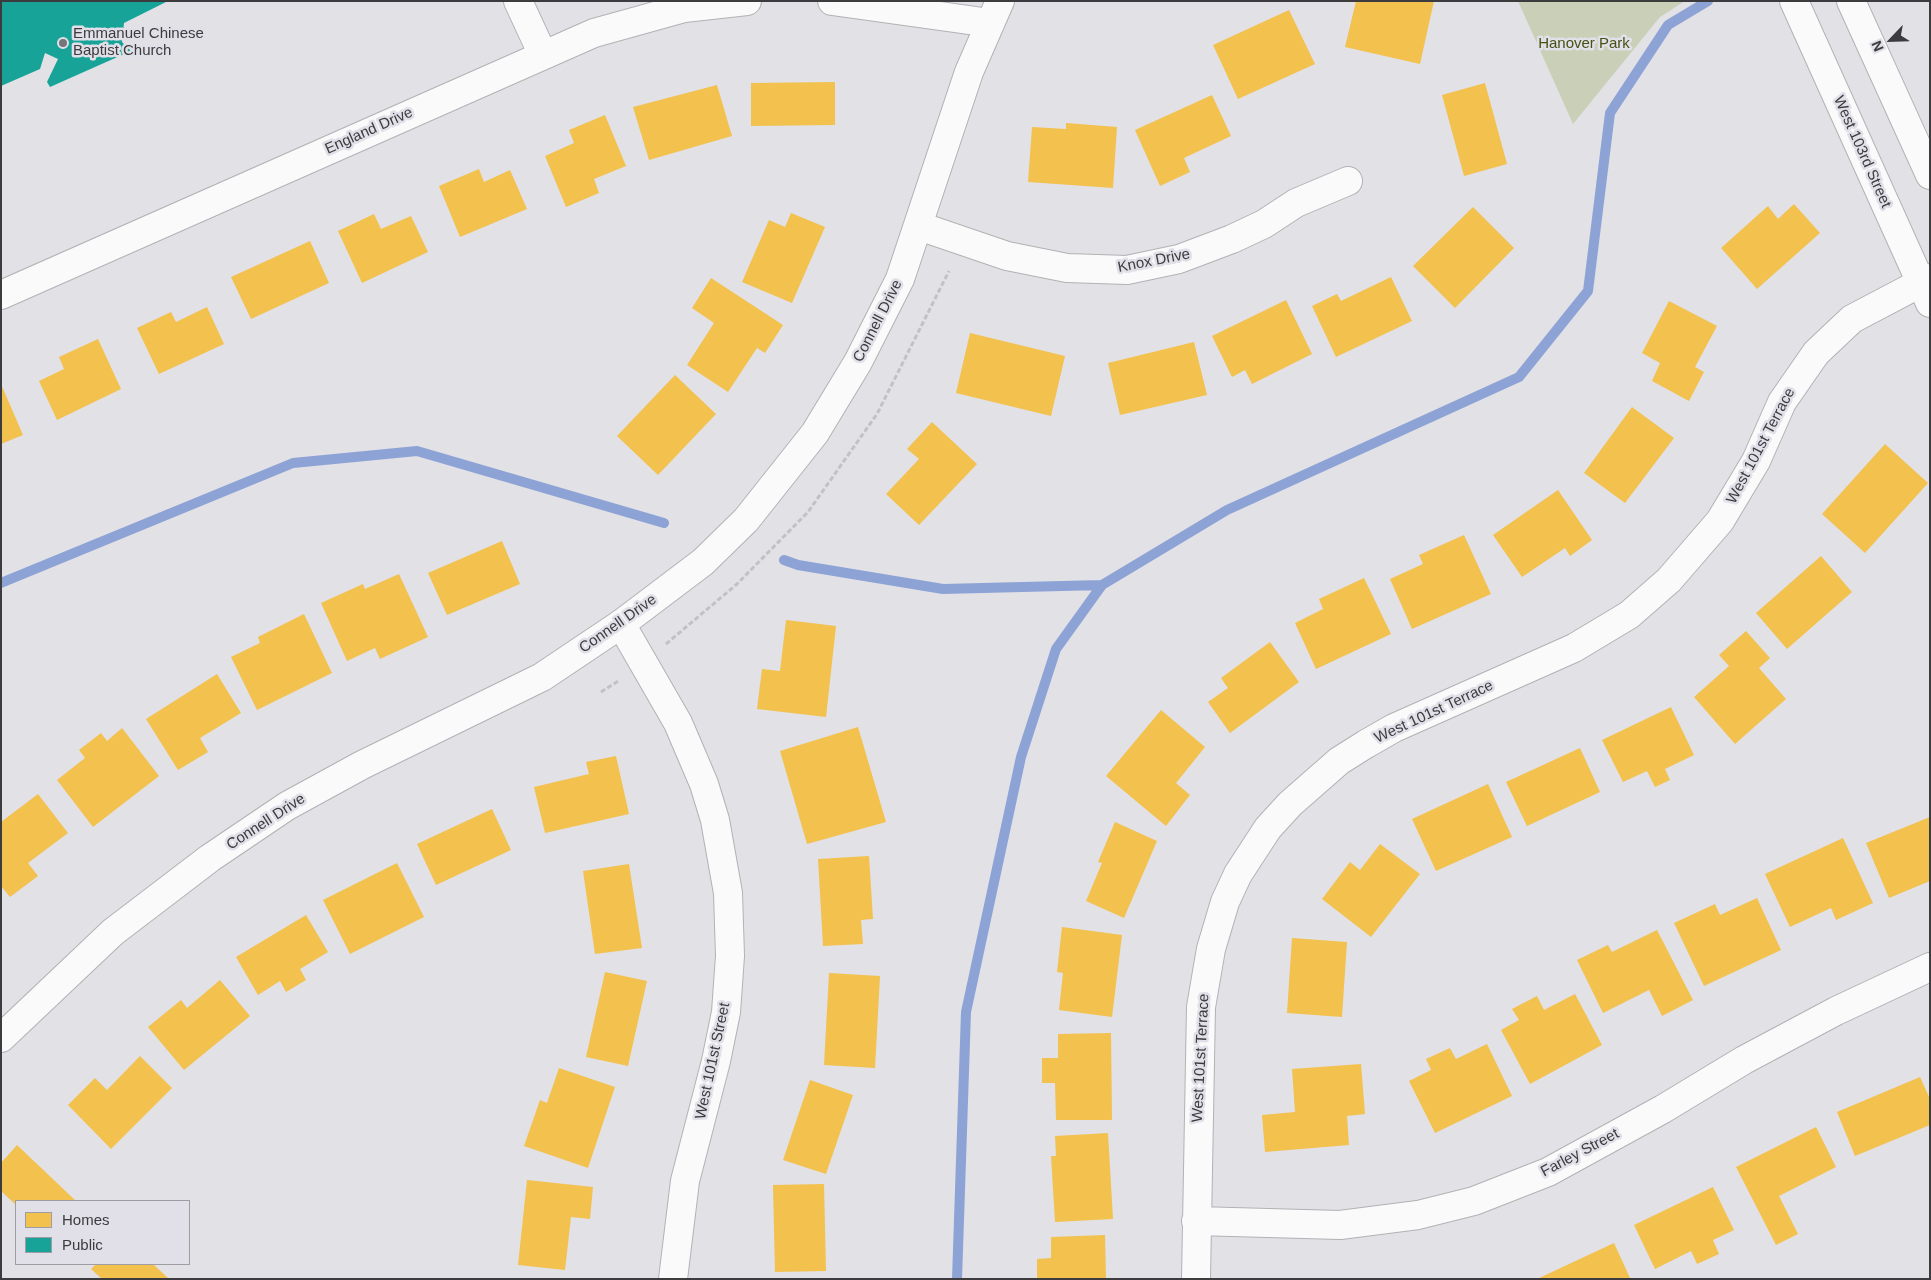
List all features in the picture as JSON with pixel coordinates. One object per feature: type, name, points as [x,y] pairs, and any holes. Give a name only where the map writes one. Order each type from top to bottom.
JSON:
[{"type":"street","points":[[518,1],[543,55]]},
{"type":"street","name":"England Drive","points":[[1,295],[594,33],[684,8],[747,1]]},
{"type":"street","points":[[832,1],[995,12]]},
{"type":"street","name":"West 103rd Street","points":[[1794,1],[1927,288]]},
{"type":"street","points":[[1852,1],[1930,175]]},
{"type":"street","name":"Connell Drive","points":[[1,1038],[113,932],[210,858],[287,806],[362,765],[542,676],[621,624],[703,562],[746,520],[815,433],[858,362],[892,296],[919,226],[969,72],[995,12]]},
{"type":"street","name":"Knox Drive","points":[[919,226],[1007,256],[1067,268],[1127,270],[1179,260],[1232,239],[1264,224],[1296,203],[1348,181]]},
{"type":"street","name":"West 101st Terrace","points":[[1196,1279],[1201,1007],[1211,949],[1225,902],[1238,874],[1268,828],[1290,804],[1324,773],[1366,744],[1394,728],[1574,648],[1636,609],[1669,580],[1720,521],[1756,462],[1782,402],[1816,353],[1852,319],[1927,288]]},
{"type":"street","name":"West 101st Street","points":[[621,624],[678,723],[704,784],[715,820],[728,893],[730,956],[726,1012],[716,1061],[685,1180],[673,1279]]},
{"type":"street","name":"Farley Street","points":[[1196,1220],[1340,1226],[1418,1215],[1474,1201],[1548,1172],[1663,1109],[1744,1060],[1836,1011],[1930,967]]},
{"type":"green space","name":"Hanover Park","points":[[1518,1],[1685,1],[1660,17],[1573,124]]},
{"type":"building: Homes","points":[[1356,1],[1434,1],[1420,64],[1345,47]]},
{"type":"building: Homes","points":[[1289,10],[1315,64],[1238,99],[1213,45]]},
{"type":"building: Homes","points":[[835,82],[835,125],[751,126],[751,83]]},
{"type":"building: Homes","points":[[1485,83],[1507,164],[1464,176],[1442,95]]},
{"type":"building: Homes","points":[[717,85],[732,136],[649,160],[633,107]]},
{"type":"building: Homes","points":[[1212,95],[1231,136],[1184,158],[1190,172],[1160,186],[1135,130]]},
{"type":"building: Homes","points":[[605,115],[626,166],[594,179],[599,193],[566,207],[545,156],[574,143],[569,130]]},
{"type":"building: Homes","points":[[1066,123],[1117,127],[1113,188],[1028,182],[1032,127],[1066,129]]},
{"type":"building: Homes","points":[[479,169],[484,182],[510,170],[527,209],[460,237],[439,186]]},
{"type":"building: Homes","points":[[1794,204],[1820,233],[1757,289],[1721,248],[1768,206],[1778,219]]},
{"type":"building: Homes","points":[[1473,207],[1514,248],[1455,308],[1413,266]]},
{"type":"building: Homes","points":[[791,213],[825,227],[792,303],[742,282],[769,220],[785,227]]},
{"type":"building: Homes","points":[[374,214],[381,229],[411,216],[428,252],[362,283],[338,231]]},
{"type":"building: Homes","points":[[310,241],[329,283],[251,319],[231,277]]},
{"type":"building: Homes","points":[[1391,277],[1412,321],[1336,357],[1312,306],[1337,294],[1341,301]]},
{"type":"building: Homes","points":[[711,278],[783,325],[765,353],[757,348],[728,392],[687,365],[714,323],[692,308]]},
{"type":"building: Homes","points":[[1286,300],[1312,354],[1252,384],[1245,370],[1232,377],[1212,336]]},
{"type":"building: Homes","points":[[1669,301],[1717,326],[1695,367],[1704,372],[1689,401],[1652,381],[1660,363],[1642,353]]},
{"type":"building: Homes","points":[[207,307],[224,344],[159,374],[137,328],[171,312],[176,322]]},
{"type":"building: Homes","points":[[970,333],[1065,356],[1051,416],[956,393]]},
{"type":"building: Homes","points":[[98,339],[121,389],[57,420],[39,381],[64,369],[59,357]]},
{"type":"building: Homes","points":[[1194,342],[1207,395],[1120,415],[1108,363]]},
{"type":"building: Homes","points":[[675,375],[716,414],[658,475],[617,436]]},
{"type":"building: Homes","points":[[1,384],[23,435],[1,444]]},
{"type":"building: Homes","points":[[1632,407],[1674,438],[1625,503],[1584,473]]},
{"type":"building: Homes","points":[[932,422],[977,464],[919,525],[886,494],[919,459],[907,449]]},
{"type":"building: Homes","points":[[1885,444],[1928,483],[1865,553],[1822,514]]},
{"type":"building: Homes","points":[[1558,490],[1592,540],[1570,556],[1565,548],[1522,577],[1493,535]]},
{"type":"building: Homes","points":[[1464,535],[1491,594],[1412,629],[1390,579],[1423,564],[1419,555]]},
{"type":"building: Homes","points":[[502,541],[520,584],[447,615],[428,573]]},
{"type":"building: Homes","points":[[1821,556],[1852,592],[1787,649],[1756,613]]},
{"type":"building: Homes","points":[[399,574],[428,637],[380,659],[375,648],[347,661],[321,603],[363,584],[365,589]]},
{"type":"building: Homes","points":[[1364,578],[1391,634],[1316,669],[1295,623],[1323,609],[1319,599]]},
{"type":"building: Homes","points":[[304,614],[332,673],[257,710],[231,657],[260,643],[258,637]]},
{"type":"building: Homes","points":[[786,620],[836,626],[826,717],[757,709],[762,669],[780,671]]},
{"type":"building: Homes","points":[[1746,631],[1770,658],[1759,668],[1786,699],[1735,744],[1694,697],[1729,666],[1719,655]]},
{"type":"building: Homes","points":[[1270,642],[1299,682],[1230,733],[1208,702],[1228,688],[1221,678]]},
{"type":"building: Homes","points":[[217,674],[241,713],[200,738],[208,752],[178,770],[146,719]]},
{"type":"building: Homes","points":[[1671,707],[1694,755],[1665,769],[1670,780],[1655,787],[1647,771],[1623,782],[1602,740]]},
{"type":"building: Homes","points":[[1161,710],[1205,747],[1176,783],[1190,795],[1166,826],[1106,776]]},
{"type":"building: Homes","points":[[858,727],[886,822],[807,844],[780,751]]},
{"type":"building: Homes","points":[[122,728],[159,776],[93,827],[57,780],[85,758],[79,750],[101,733],[107,741]]},
{"type":"building: Homes","points":[[1580,748],[1600,792],[1527,826],[1506,782]]},
{"type":"building: Homes","points":[[616,756],[629,814],[545,833],[534,787],[589,774],[586,762]]},
{"type":"building: Homes","points":[[1488,784],[1512,837],[1436,871],[1412,819]]},
{"type":"building: Homes","points":[[38,794],[68,833],[28,863],[38,876],[10,897],[1,886],[1,822]]},
{"type":"building: Homes","points":[[492,809],[511,850],[436,885],[417,844]]},
{"type":"building: Homes","points":[[1930,817],[1930,881],[1889,898],[1866,843]]},
{"type":"building: Homes","points":[[1115,822],[1157,841],[1124,918],[1086,901],[1102,863],[1098,862]]},
{"type":"building: Homes","points":[[1843,838],[1873,903],[1836,920],[1831,908],[1790,927],[1765,874]]},
{"type":"building: Homes","points":[[1380,844],[1420,874],[1371,937],[1322,899],[1350,862],[1360,870]]},
{"type":"building: Homes","points":[[869,856],[873,919],[861,920],[863,944],[823,946],[818,859]]},
{"type":"building: Homes","points":[[397,863],[424,917],[350,954],[323,900]]},
{"type":"building: Homes","points":[[629,864],[642,948],[595,954],[583,871]]},
{"type":"building: Homes","points":[[1757,898],[1781,950],[1704,986],[1674,923],[1715,904],[1720,915]]},
{"type":"building: Homes","points":[[306,915],[328,952],[300,969],[306,980],[286,992],[280,981],[258,995],[236,957]]},
{"type":"building: Homes","points":[[1062,927],[1122,935],[1112,1017],[1059,1010],[1063,973],[1057,972]]},
{"type":"building: Homes","points":[[1657,930],[1693,1000],[1662,1016],[1649,990],[1603,1013],[1577,960],[1608,945],[1612,952]]},
{"type":"building: Homes","points":[[1292,938],[1347,942],[1342,1017],[1287,1013]]},
{"type":"building: Homes","points":[[605,972],[647,981],[628,1066],[586,1057]]},
{"type":"building: Homes","points":[[829,973],[880,976],[875,1068],[824,1065]]},
{"type":"building: Homes","points":[[220,980],[250,1016],[184,1070],[148,1027],[181,1000],[187,1008]]},
{"type":"building: Homes","points":[[1575,994],[1602,1045],[1530,1084],[1501,1030],[1519,1020],[1512,1009],[1537,996],[1544,1010]]},
{"type":"building: Homes","points":[[1111,1033],[1112,1120],[1056,1120],[1055,1083],[1042,1083],[1042,1058],[1058,1058],[1058,1034]]},
{"type":"building: Homes","points":[[1487,1044],[1512,1096],[1435,1133],[1409,1081],[1431,1070],[1426,1059],[1450,1048],[1456,1059]]},
{"type":"building: Homes","points":[[140,1056],[172,1088],[111,1149],[68,1105],[95,1078],[107,1090]]},
{"type":"building: Homes","points":[[1361,1064],[1365,1114],[1347,1116],[1349,1145],[1265,1152],[1262,1115],[1295,1112],[1292,1069]]},
{"type":"building: Homes","points":[[559,1068],[615,1087],[588,1168],[524,1146],[540,1100],[547,1103]]},
{"type":"building: Homes","points":[[1920,1077],[1930,1099],[1930,1125],[1855,1156],[1837,1112]]},
{"type":"building: Homes","points":[[810,1080],[853,1095],[826,1174],[783,1160]]},
{"type":"building: Homes","points":[[1816,1127],[1836,1167],[1779,1196],[1798,1234],[1776,1245],[1736,1167]]},
{"type":"building: Homes","points":[[1108,1133],[1113,1219],[1055,1222],[1051,1156],[1056,1156],[1055,1136]]},
{"type":"building: Homes","points":[[17,1145],[75,1200],[15,1200],[15,1204],[1,1191],[1,1163]]},
{"type":"building: Homes","points":[[527,1180],[593,1187],[590,1219],[571,1217],[565,1270],[518,1265]]},
{"type":"building: Homes","points":[[824,1184],[826,1271],[775,1272],[773,1185]]},
{"type":"building: Homes","points":[[1713,1187],[1734,1230],[1713,1240],[1719,1254],[1697,1264],[1691,1251],[1655,1269],[1634,1225]]},
{"type":"building: Homes","points":[[1105,1235],[1106,1279],[1037,1279],[1037,1259],[1051,1258],[1051,1237]]},
{"type":"building: Homes","points":[[1614,1243],[1630,1278],[1537,1279]]},
{"type":"building: Homes","points":[[95,1265],[154,1265],[169,1279],[102,1279],[91,1269]]},
{"type":"building: Public","name":"Emmanuel Chinese Baptist Church","points":[[1,1],[168,1],[124,23],[122,42],[131,51],[50,87],[47,82],[58,59],[45,53],[40,69],[1,86]]},
{"type":"waterway","points":[[957,1279],[966,1012],[1021,757],[1056,649],[1102,585],[1227,510],[1519,377],[1588,291],[1610,113],[1668,25],[1708,1]]},
{"type":"waterway","points":[[1,583],[293,463],[417,451],[664,523]]},
{"type":"waterway","points":[[784,560],[798,565],[943,589],[1102,585]]},
{"type":"place","name":"Emmanuel Chinese Baptist Church","points":[[63,43]]}]
